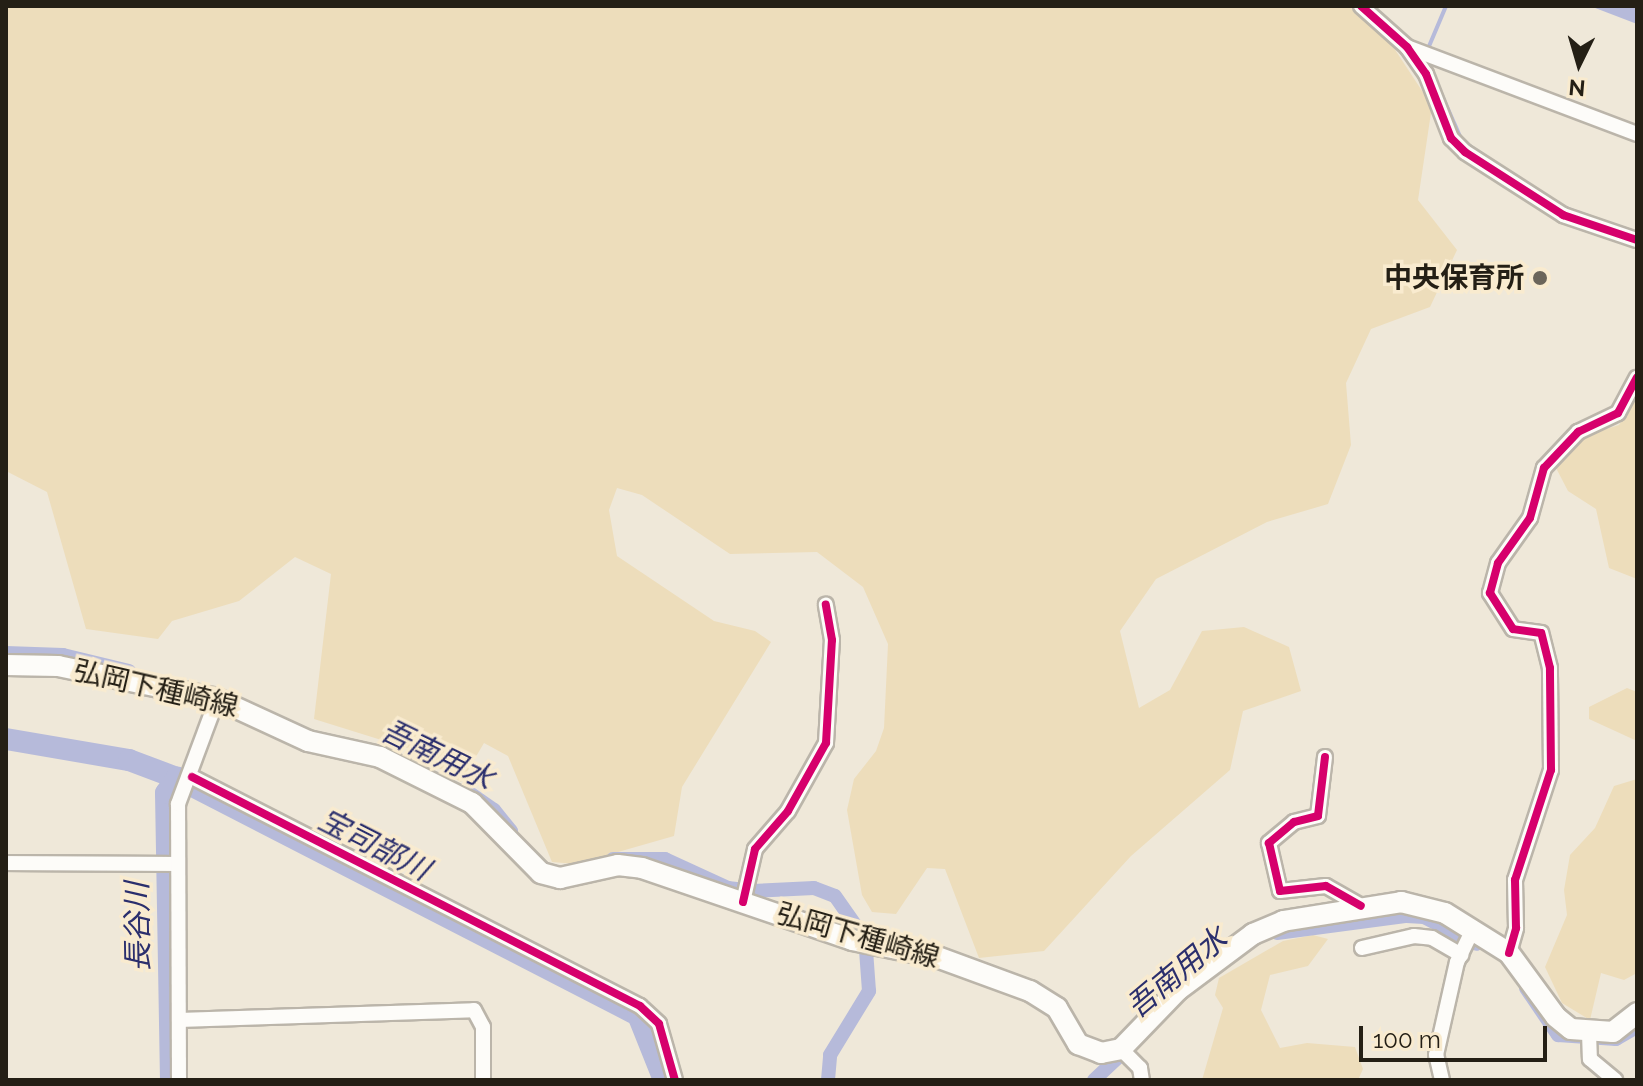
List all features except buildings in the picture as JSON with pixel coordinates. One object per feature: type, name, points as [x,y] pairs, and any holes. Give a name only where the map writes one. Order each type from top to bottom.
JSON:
[{"type":"main road","name":"弘岡下種崎線","points":[[6,665],[58,666],[217,699],[308,741],[380,757],[472,803],[541,873],[560,878],[618,865],[745,894],[852,940],[937,957],[1030,991],[1057,1008],[1078,1044],[1101,1053],[1127,1053]]},
{"type":"main road","points":[[1127,1053],[1178,990],[1253,934],[1283,921],[1361,906],[1426,905],[1468,943],[1509,953],[1556,1017],[1588,1040],[1613,1032],[1637,1013]]},
{"type":"street","points":[[1361,6],[1407,47],[1426,74],[1451,138],[1465,152],[1563,215],[1637,240]]},
{"type":"street","points":[[1407,47],[1637,134]]},
{"type":"street","points":[[1509,953],[1516,928],[1515,880],[1551,770],[1550,668],[1541,633],[1513,629],[1490,593],[1498,563],[1530,518],[1544,468],[1578,432],[1618,413],[1637,378]]},
{"type":"street","points":[[745,894],[755,849],[788,811],[826,743],[832,640],[826,605]]},
{"type":"street","points":[[179,1080],[174,864],[188,784],[217,699]]},
{"type":"street","points":[[1325,757],[1318,816],[1294,822],[1269,843],[1280,891],[1326,886],[1361,906]]},
{"type":"street","points":[[188,784],[640,1006],[659,1024],[675,1080]]},
{"type":"street","points":[[6,863],[174,864]]},
{"type":"street","points":[[1362,948],[1414,936],[1468,943],[1436,1055],[1442,1080]]},
{"type":"street","points":[[179,1020],[474,1010],[483,1027],[483,1080]]},
{"type":"street","points":[[1588,1040],[1590,1059],[1615,1080]]},
{"type":"street","points":[[1127,1053],[1142,1080]]},
{"type":"shaded area","points":[[6,6],[1352,6],[1386,36],[1432,106],[1418,200],[1457,250],[1430,307],[1371,329],[1346,383],[1351,445],[1328,504],[1267,522],[1156,579],[1120,631],[1139,708],[1170,690],[1202,631],[1244,627],[1289,647],[1301,691],[1243,711],[1230,770],[1131,856],[1044,951],[979,958],[945,869],[927,868],[896,914],[872,912],[862,895],[847,810],[854,779],[876,751],[884,728],[888,644],[863,587],[817,552],[730,554],[642,495],[617,488],[609,510],[617,556],[714,621],[755,631],[771,642],[682,787],[674,836],[576,864],[552,862],[508,756],[484,743],[461,782],[407,748],[314,719],[331,574],[295,557],[239,601],[172,621],[158,639],[86,629],[47,492],[6,471]]},
{"type":"shaded area","points":[[1637,396],[1637,579],[1609,568],[1596,509],[1568,491],[1556,468],[1587,435],[1619,425]]},
{"type":"shaded area","points":[[1627,688],[1637,692],[1637,741],[1589,719],[1589,707]]},
{"type":"shaded area","points":[[1637,779],[1637,973],[1624,980],[1601,973],[1590,1020],[1562,1003],[1545,967],[1567,915],[1564,890],[1570,855],[1595,828],[1614,786]]},
{"type":"shaded area","points":[[1313,935],[1328,939],[1308,966],[1270,975],[1261,1010],[1280,1048],[1307,1043],[1355,1047],[1363,1069],[1358,1080],[1202,1080],[1223,1008],[1215,995],[1219,978],[1283,941]]},
{"type":"water","points":[[1590,6],[1637,6],[1637,24]]},
{"type":"waterway","points":[[1427,51],[1446,6]]},
{"type":"waterway","points":[[1437,84],[1462,141],[1493,162]]},
{"type":"waterway","points":[[1560,206],[1582,214]]},
{"type":"waterway","name":"吾南用水","points":[[6,653],[63,655],[129,671]]},
{"type":"waterway","name":"宝司部川","points":[[6,739],[129,760],[177,778],[638,1015],[664,1080]]},
{"type":"waterway","name":"長谷川","points":[[171,1080],[166,793],[177,778]]},
{"type":"waterway","name":"吾南用水","points":[[471,794],[494,810],[511,831]]},
{"type":"waterway","name":"吾南用水","points":[[613,859],[665,859],[728,888],[753,891],[814,888],[835,896],[856,926]]},
{"type":"waterway","name":"吾南用水","points":[[1277,933],[1407,916],[1424,917],[1477,944]]},
{"type":"waterway","name":"吾南用水","points":[[828,1080],[830,1055],[869,991],[866,950]]},
{"type":"waterway","name":"吾南用水","points":[[1526,988],[1558,1035],[1616,1039],[1637,1027]]},
{"type":"waterway","name":"吾南用水","points":[[1094,1080],[1129,1047]]},
{"type":"cycle path","points":[[1361,6],[1407,47],[1426,74],[1451,138],[1465,152],[1563,215],[1637,240]]},
{"type":"cycle path","points":[[1509,953],[1516,928],[1515,880],[1551,770],[1550,668],[1541,633],[1513,629],[1490,593],[1498,563],[1530,518],[1544,468],[1578,432],[1618,413],[1637,378]]},
{"type":"cycle path","points":[[743,902],[755,849],[788,811],[826,743],[832,640],[826,605]]},
{"type":"cycle path","points":[[1325,757],[1318,816],[1294,822],[1269,843],[1280,891],[1326,886],[1361,906]]},
{"type":"cycle path","points":[[192,777],[640,1006],[659,1024],[675,1080]]},
{"type":"place","name":"中央保育所","points":[[1540,278]]}]
